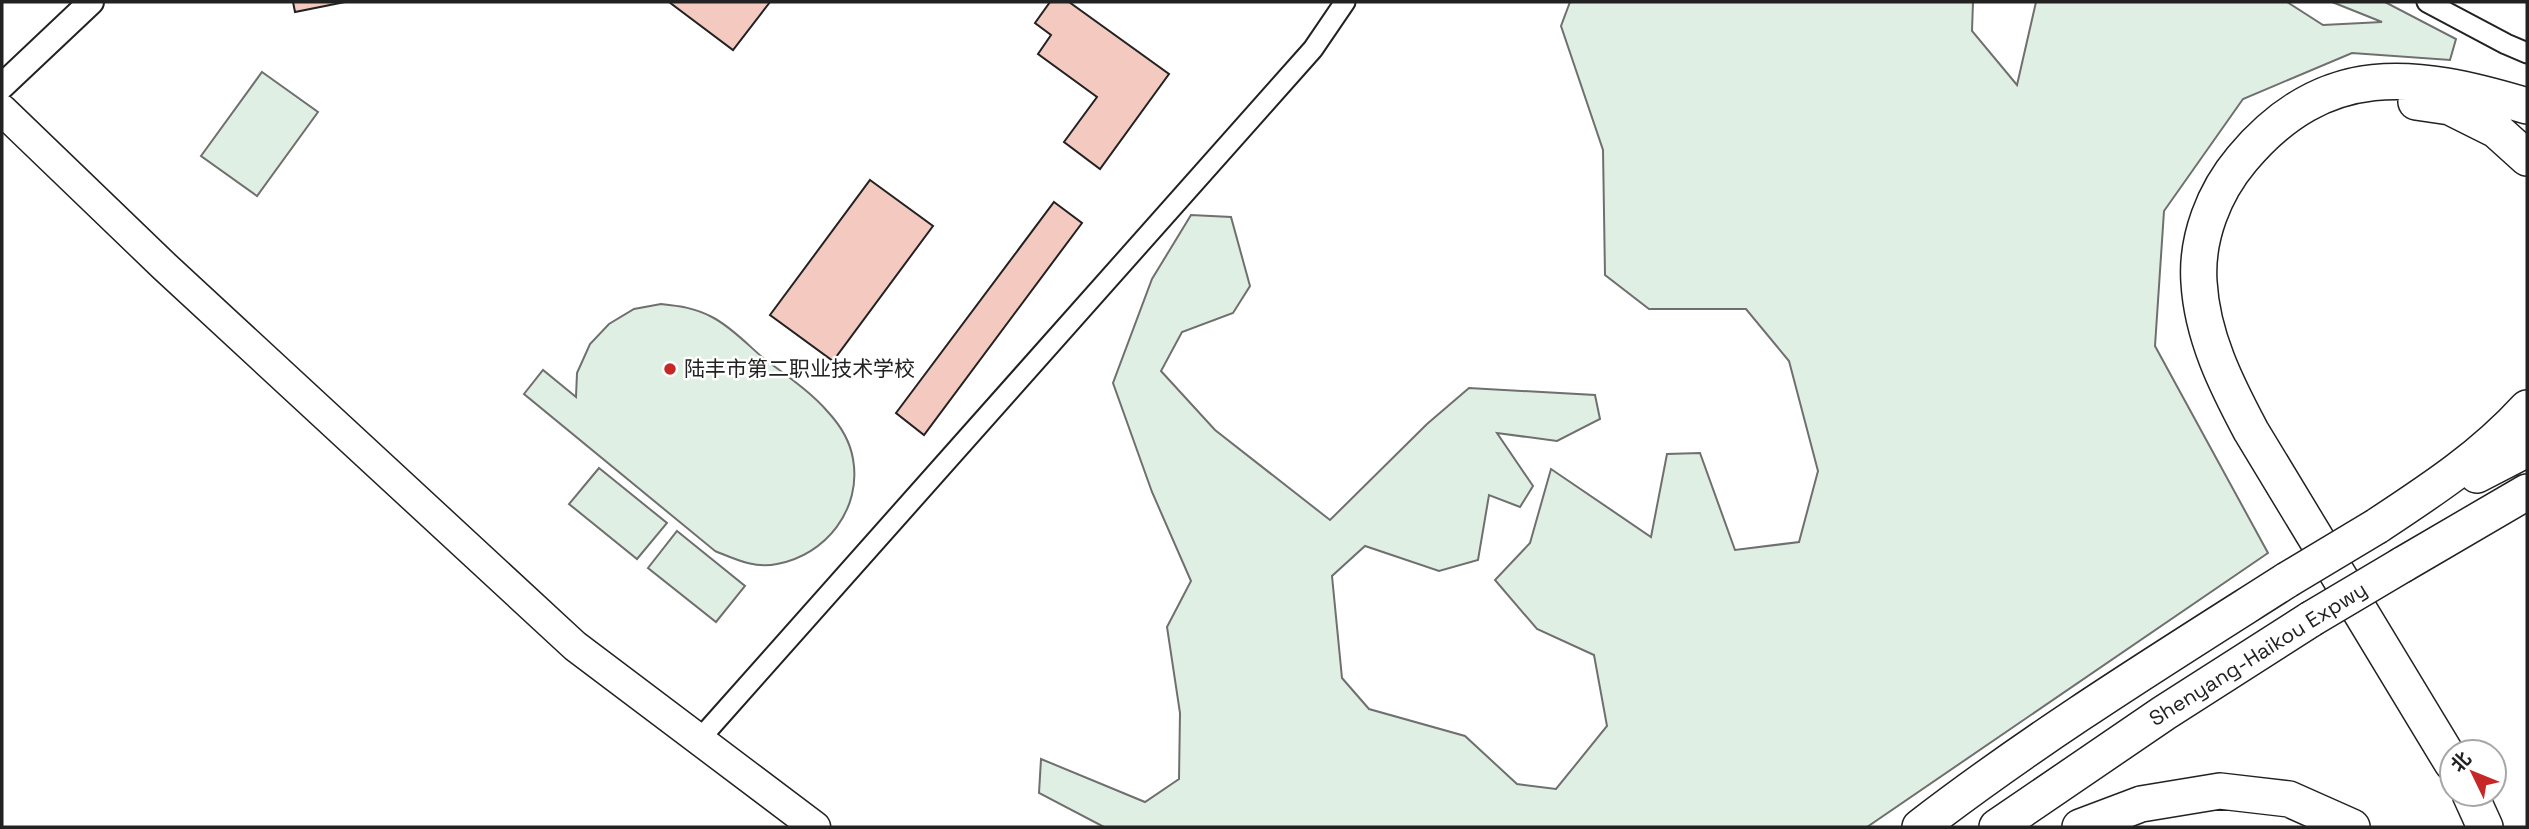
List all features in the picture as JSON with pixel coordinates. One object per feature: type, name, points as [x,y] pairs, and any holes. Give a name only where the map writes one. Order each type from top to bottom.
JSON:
[{"type":"highway","points":[[2438,740],[2250,432],[2233,398],[2215,356],[2202,307],[2199,280],[2202,244],[2209,214],[2228,175],[2258,140],[2287,114],[2317,98],[2350,86],[2384,81],[2426,81],[2527,106]]},
{"type":"highway","points":[[2457,738],[2257,400],[2240,364],[2228,328],[2222,290],[2224,247],[2233,213],[2247,185],[2263,164],[2285,141],[2342,109],[2400,100],[2450,107],[2496,130],[2527,158]]},
{"type":"highway","points":[[1920,827],[2115,691],[2449,478],[2499,439],[2527,408]]},
{"type":"highway","points":[[2377,526],[2527,449]]},
{"type":"highway","name":"Shenyang-Haikou Expwy","points":[[1997,827],[2164,713],[2311,619],[2527,492]]},
{"type":"highway","points":[[2080,827],[2141,804],[2220,791],[2289,799],[2352,827]]},
{"type":"highway","points":[[2476,808],[2485,827]]},
{"type":"highway","points":[[2493,808],[2501,827]]},
{"type":"main road","points":[[2,110],[163,266],[575,646],[815,827]]},
{"type":"street","points":[[2,86],[91,2]]},
{"type":"street","points":[[698,741],[1313,49],[1345,2]]},
{"type":"street","points":[[2427,2],[2527,53]]},
{"type":"green space","points":[[1570,2],[1973,2],[1972,31],[2017,85],[2036,2],[2287,2],[2323,25],[2382,22],[2332,2],[2385,2],[2456,39],[2450,60],[2352,53],[2243,99],[2164,211],[2155,346],[2268,553],[1867,827],[1104,827],[1039,793],[1041,759],[1145,802],[1179,779],[1180,713],[1167,627],[1191,581],[1152,492],[1113,383],[1152,279],[1191,215],[1231,217],[1250,286],[1233,313],[1182,332],[1161,371],[1215,430],[1330,520],[1427,424],[1469,388],[1595,395],[1600,419],[1557,441],[1497,433],[1533,486],[1520,507],[1489,495],[1478,560],[1439,571],[1365,546],[1332,576],[1342,678],[1369,709],[1465,736],[1517,784],[1556,789],[1607,726],[1594,655],[1537,629],[1495,580],[1530,543],[1551,469],[1651,537],[1667,454],[1700,453],[1735,550],[1799,542],[1818,471],[1789,361],[1746,309],[1649,309],[1605,275],[1603,150],[1561,26]]},
{"type":"green space","points":[[262,72],[318,112],[257,196],[201,156]]},
{"type":"green space","points":[[661,304],[700,311],[725,325],[813,397],[840,428],[850,446],[853,459],[852,495],[837,527],[811,551],[795,559],[761,565],[715,551],[524,394],[543,370],[576,397],[577,373],[590,344],[609,324],[634,309]]},
{"type":"green space","points":[[599,468],[667,523],[637,559],[569,504]]},
{"type":"green space","points":[[677,531],[745,586],[716,622],[648,568]]},
{"type":"building","points":[[293,2],[345,2],[295,12]]},
{"type":"building","points":[[669,2],[770,2],[733,50]]},
{"type":"building","points":[[1050,2],[1069,2],[1169,74],[1100,169],[1064,142],[1097,97],[1038,54],[1051,35],[1035,23]]},
{"type":"building","points":[[870,180],[933,226],[833,361],[770,315]]},
{"type":"building","points":[[1054,202],[1082,223],[924,435],[896,413]]},
{"type":"place","name":"陆丰市第二职业技术学校","points":[[670,369]]}]
